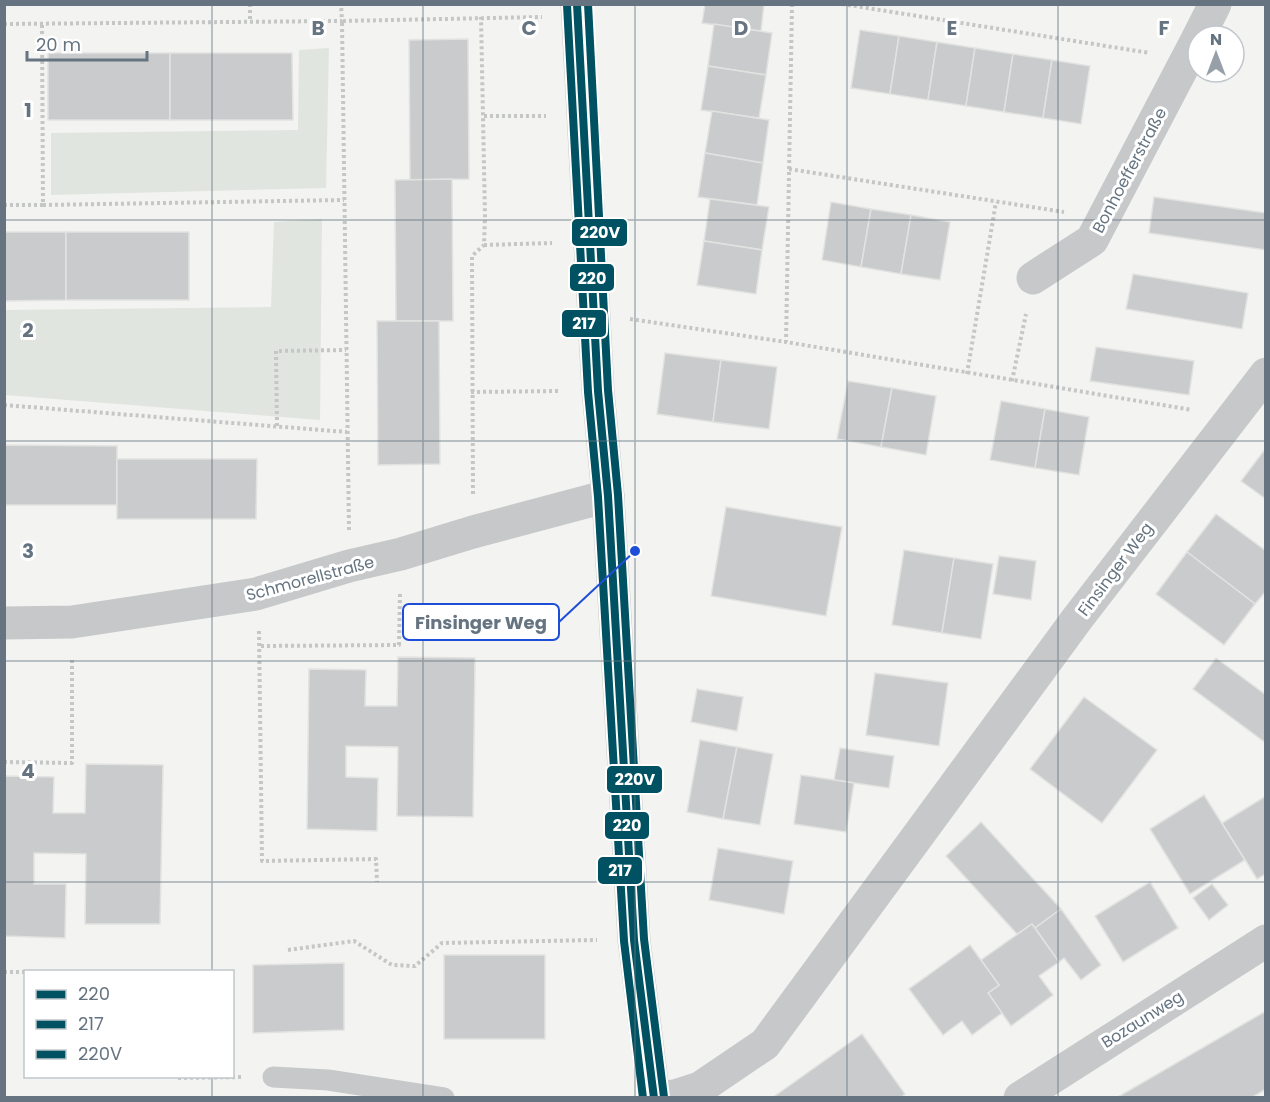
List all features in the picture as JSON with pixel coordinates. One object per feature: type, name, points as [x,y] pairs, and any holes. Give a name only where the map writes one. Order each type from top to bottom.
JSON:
[{"type":"street","name":"Bonhoefferstraße","points":[[1205,24],[1215,4]]},
{"type":"street","points":[[577,11],[598,391],[608,496],[634,940],[655,1098]]},
{"type":"street","name":"Bonhoefferstraße","points":[[1033,278],[1092,240],[1186,61]]},
{"type":"street","name":"Finsinger Weg","points":[[655,1098],[675,1096],[700,1088],[765,1044],[1077,619],[1266,375]]},
{"type":"street","name":"Schmorellstraße","points":[[4,623],[72,622],[256,594],[349,566],[401,555],[473,532],[608,496]]},
{"type":"street","name":"Bozaunweg","points":[[1020,1098],[1266,941]]},
{"type":"lane","points":[[273,1077],[328,1080],[444,1098]]},
{"type":"path","points":[[250,4],[250,22]]},
{"type":"path","points":[[341,4],[349,566]]},
{"type":"path","points":[[786,342],[792,4]]},
{"type":"path","points":[[842,4],[1186,43]]},
{"type":"path","points":[[4,24],[342,21],[481,17],[577,11]]},
{"type":"path","points":[[481,17],[484,245]]},
{"type":"path","points":[[42,23],[44,205]]},
{"type":"path","points":[[484,116],[582,116]]},
{"type":"path","points":[[789,169],[1103,219]]},
{"type":"path","points":[[4,205],[344,200]]},
{"type":"path","points":[[967,374],[996,202]]},
{"type":"path","points":[[473,532],[472,256],[484,245],[590,242]]},
{"type":"path","points":[[1012,381],[1033,278]]},
{"type":"path","points":[[595,313],[786,342],[1200,412],[1223,428]]},
{"type":"path","points":[[277,426],[276,351],[346,350]]},
{"type":"path","points":[[471,392],[598,391]]},
{"type":"path","points":[[4,405],[348,432]]},
{"type":"path","points":[[261,646],[399,645],[401,555]]},
{"type":"path","points":[[256,594],[261,646],[262,861],[376,859],[377,882]]},
{"type":"path","points":[[4,762],[72,763],[72,622]]},
{"type":"path","points":[[288,950],[354,941],[392,966],[415,966],[442,943],[634,940]]},
{"type":"path","points":[[4,972],[24,972]]},
{"type":"path","points":[[234,1077],[273,1077]]},
{"type":"shaded area","points":[[329,48],[326,188],[51,195],[51,133],[298,130],[299,50]]},
{"type":"shaded area","points":[[322,219],[320,420],[5,395],[5,310],[271,307],[274,222]]},
{"type":"building","points":[[705,4],[764,4],[761,31],[702,23]]},
{"type":"building","points":[[714,24],[772,33],[766,75],[708,66]]},
{"type":"building","points":[[860,30],[899,36],[890,94],[851,88]]},
{"type":"building","points":[[899,36],[937,42],[928,100],[890,94]]},
{"type":"building","points":[[468,39],[469,179],[410,180],[409,40]]},
{"type":"building","points":[[937,42],[975,48],[966,106],[928,100]]},
{"type":"building","points":[[975,48],[1013,54],[1004,112],[966,106]]},
{"type":"building","points":[[48,53],[170,53],[170,120],[48,120]]},
{"type":"building","points":[[170,53],[292,53],[293,120],[170,120]]},
{"type":"building","points":[[1013,54],[1052,60],[1043,118],[1004,112]]},
{"type":"building","points":[[1052,60],[1090,66],[1081,124],[1043,118]]},
{"type":"building","points":[[708,66],[766,75],[759,118],[701,110]]},
{"type":"building","points":[[712,111],[769,120],[763,163],[705,153]]},
{"type":"building","points":[[705,153],[763,163],[757,205],[698,197]]},
{"type":"building","points":[[452,179],[453,321],[396,321],[395,180]]},
{"type":"building","points":[[1154,197],[1266,213],[1266,250],[1149,233]]},
{"type":"building","points":[[710,199],[769,207],[762,250],[704,241]]},
{"type":"building","points":[[831,202],[871,209],[861,267],[822,260]]},
{"type":"building","points":[[871,209],[911,215],[901,274],[861,267]]},
{"type":"building","points":[[911,215],[950,222],[940,280],[901,274]]},
{"type":"building","points":[[4,232],[66,232],[66,300],[4,301]]},
{"type":"building","points":[[66,232],[189,232],[189,300],[66,300]]},
{"type":"building","points":[[704,241],[762,250],[756,294],[697,285]]},
{"type":"building","points":[[1133,274],[1248,293],[1242,329],[1126,309]]},
{"type":"building","points":[[377,321],[439,321],[440,464],[378,465]]},
{"type":"building","points":[[1096,347],[1194,361],[1189,395],[1090,381]]},
{"type":"building","points":[[665,353],[721,360],[713,422],[657,414]]},
{"type":"building","points":[[721,360],[777,367],[769,429],[713,422]]},
{"type":"building","points":[[848,381],[892,388],[881,447],[837,439]]},
{"type":"building","points":[[892,388],[936,396],[926,455],[881,447]]},
{"type":"building","points":[[1001,401],[1045,409],[1035,468],[990,460]]},
{"type":"building","points":[[1045,409],[1089,417],[1079,475],[1035,468]]},
{"type":"building","points":[[4,445],[117,446],[117,505],[4,505]]},
{"type":"building","points":[[1266,448],[1266,499],[1241,481]]},
{"type":"building","points":[[117,459],[257,459],[256,519],[117,519]]},
{"type":"building","points":[[726,507],[842,527],[826,616],[711,596]]},
{"type":"building","points":[[1216,514],[1266,551],[1266,591],[1255,604],[1187,552]]},
{"type":"building","points":[[904,550],[954,558],[942,633],[892,625]]},
{"type":"building","points":[[1187,552],[1255,604],[1224,645],[1156,594]]},
{"type":"building","points":[[999,556],[1036,561],[1031,600],[993,594]]},
{"type":"building","points":[[954,558],[993,564],[981,639],[942,633]]},
{"type":"building","points":[[398,657],[475,658],[473,817],[397,816],[398,747],[346,746],[346,777],[378,778],[377,831],[307,829],[309,669],[366,670],[365,706],[397,706]]},
{"type":"building","points":[[1216,658],[1266,695],[1266,743],[1193,689]]},
{"type":"building","points":[[875,673],[948,683],[939,746],[866,735]]},
{"type":"building","points":[[697,689],[743,697],[737,731],[691,722]]},
{"type":"building","points":[[1084,697],[1157,750],[1102,823],[1030,769]]},
{"type":"building","points":[[700,740],[737,747],[723,819],[687,812]]},
{"type":"building","points":[[737,747],[773,754],[760,825],[723,819]]},
{"type":"building","points":[[840,748],[894,756],[889,788],[834,780]]},
{"type":"building","points":[[86,764],[163,765],[160,924],[85,924],[86,854],[34,853],[34,884],[66,884],[65,938],[4,936],[4,776],[54,777],[53,813],[85,813]]},
{"type":"building","points":[[801,775],[854,783],[846,832],[794,824]]},
{"type":"building","points":[[1204,795],[1245,860],[1190,894],[1150,829]]},
{"type":"building","points":[[1266,796],[1266,874],[1257,879],[1222,823]]},
{"type":"building","points":[[981,822],[1061,909],[1035,928],[1032,924],[1017,934],[946,856]]},
{"type":"building","points":[[718,848],[793,861],[784,914],[709,900]]},
{"type":"building","points":[[1150,882],[1178,928],[1123,962],[1095,916]]},
{"type":"building","points":[[1212,884],[1228,905],[1209,920],[1193,898]]},
{"type":"building","points":[[1061,909],[1101,965],[1081,980],[1064,958],[1059,962],[1035,928]]},
{"type":"building","points":[[1032,924],[1059,962],[1039,976],[1053,995],[1011,1026],[988,993],[999,985],[981,960]]},
{"type":"building","points":[[970,945],[999,985],[988,993],[1002,1013],[972,1035],[962,1021],[943,1035],[909,989]]},
{"type":"building","points":[[444,955],[545,955],[545,1039],[444,1039]]},
{"type":"building","points":[[344,963],[344,1030],[253,1033],[253,965]]},
{"type":"building","points":[[1266,1011],[1266,1089],[1251,1098],[1116,1098]]},
{"type":"building","points":[[862,1034],[905,1094],[900,1098],[772,1098]]},
{"type":"transit line","name":"220","points":[[577,4],[598,391],[608,496],[634,940],[654,1098]]},
{"type":"transit line","name":"220V","points":[[588,4],[608,390],[618,495],[644,939],[664,1097]]},
{"type":"transit line","name":"217","points":[[567,5],[588,392],[598,497],[624,941],[643,1098]]},
{"type":"place","name":"Finsinger Weg","points":[[635,551]]}]
